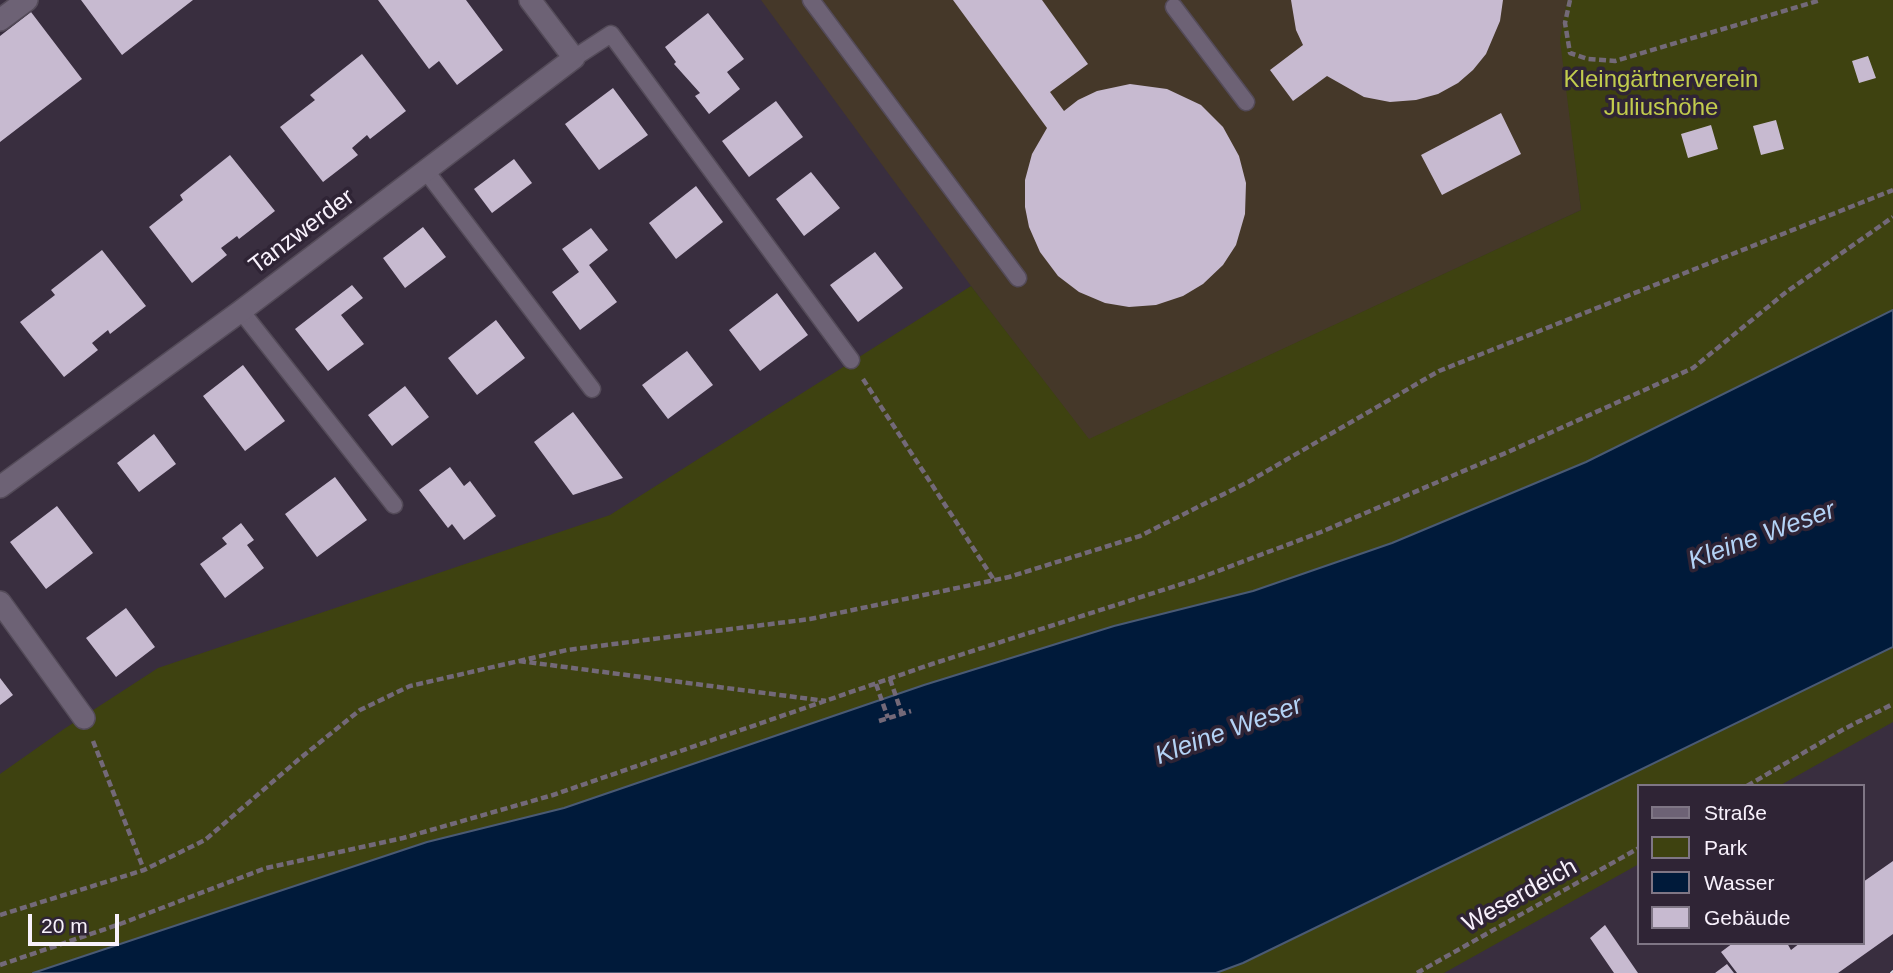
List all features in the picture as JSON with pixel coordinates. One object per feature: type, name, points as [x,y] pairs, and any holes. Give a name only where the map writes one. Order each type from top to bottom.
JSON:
[{"type":"street","points":[[0,20],[27,0]]},
{"type":"street","points":[[530,0],[574,58]]},
{"type":"street","name":"Tanzwerder","points":[[0,487],[241,311],[574,58]]},
{"type":"street","points":[[0,602],[84,718]]},
{"type":"lane","points":[[811,0],[1018,278]]},
{"type":"lane","points":[[1173,2],[1246,102]]},
{"type":"lane","points":[[574,58],[611,34],[851,360]]},
{"type":"lane","points":[[426,171],[592,389]]},
{"type":"lane","points":[[241,311],[394,505]]},
{"type":"path","points":[[1570,0],[1565,23],[1570,53],[1588,59],[1615,61],[1821,0]]},
{"type":"path","points":[[0,915],[144,870],[205,840],[360,710],[410,686],[566,650],[810,620],[994,580],[1140,536],[1248,482],[1439,371],[1893,191]]},
{"type":"path","points":[[0,965],[120,925],[266,869],[403,838],[553,795],[890,679],[1194,580],[1321,532],[1508,452],[1693,368],[1785,293],[1893,217]]},
{"type":"path","points":[[851,360],[994,580]]},
{"type":"path","points":[[515,660],[828,701]]},
{"type":"path","points":[[890,679],[902,714]]},
{"type":"path","points":[[876,684],[888,718]]},
{"type":"path","points":[[1750,784],[1844,729],[1893,704]]},
{"type":"path","points":[[879,721],[911,711]]},
{"type":"path","points":[[84,718],[144,870]]},
{"type":"path","name":"Weserdeich","points":[[1417,973],[1638,849]]},
{"type":"shaded area","points":[[761,0],[1567,0],[1561,40],[1581,210],[1089,440],[971,286]]},
{"type":"green space","name":"Kleingärtnerverein Juliushöhe","points":[[1567,0],[1893,0],[1893,310],[1586,462],[1392,543],[1253,591],[1114,626],[564,808],[427,842],[33,973],[0,973],[0,774],[158,668],[610,515],[971,286],[1089,439],[1581,210],[1560,40]]},
{"type":"green space","points":[[1893,647],[1893,722],[1783,784],[1638,784],[1638,865],[1444,973],[1216,973],[1243,963]]},
{"type":"water","name":"Kleine Weser","points":[[1893,310],[1893,647],[1243,963],[1216,973],[33,973],[427,842],[564,808],[924,685],[1114,626],[1253,591],[1392,543],[1586,462]]},
{"type":"building","points":[[81,0],[193,0],[122,55]]},
{"type":"building","points":[[378,0],[466,0],[503,50],[457,85],[439,61],[429,69]]},
{"type":"building","points":[[953,0],[1042,0],[1088,64],[1050,92],[1064,111],[1078,100],[1097,91],[1130,84],[1167,89],[1201,105],[1223,127],[1239,156],[1246,183],[1245,214],[1236,245],[1223,265],[1203,284],[1183,296],[1156,305],[1129,307],[1105,303],[1079,292],[1058,276],[1040,252],[1029,227],[1025,207],[1025,180],[1032,154],[1047,128]]},
{"type":"building","points":[[1291,0],[1503,0],[1500,21],[1486,54],[1473,70],[1458,83],[1438,94],[1416,100],[1390,102],[1364,97],[1327,76],[1293,101],[1270,70],[1303,45],[1296,30]]},
{"type":"building","points":[[31,12],[82,79],[0,142],[0,36]]},
{"type":"building","points":[[708,13],[744,59],[727,72],[740,89],[709,114],[695,96],[700,93],[674,64],[676,62],[665,47]]},
{"type":"building","points":[[362,54],[406,111],[370,139],[367,135],[352,148],[358,155],[323,182],[280,127],[315,100],[310,95]]},
{"type":"building","points":[[1868,56],[1876,78],[1859,83],[1852,61]]},
{"type":"building","points":[[613,88],[648,135],[599,170],[565,124]]},
{"type":"building","points":[[776,101],[803,137],[749,177],[722,141]]},
{"type":"building","points":[[1501,113],[1521,154],[1442,195],[1421,155]]},
{"type":"building","points":[[1776,120],[1784,149],[1761,155],[1753,126]]},
{"type":"building","points":[[1711,125],[1718,149],[1688,158],[1681,134]]},
{"type":"building","points":[[230,155],[275,211],[239,239],[237,236],[221,248],[227,255],[192,283],[149,227],[183,200],[180,195]]},
{"type":"building","points":[[514,159],[532,183],[492,213],[474,189]]},
{"type":"building","points":[[811,172],[840,208],[804,236],[776,199]]},
{"type":"building","points":[[696,186],[723,222],[676,259],[649,223]]},
{"type":"building","points":[[423,227],[446,257],[405,288],[383,258]]},
{"type":"building","points":[[591,228],[608,250],[589,265],[617,302],[580,330],[552,292],[579,272],[562,249]]},
{"type":"building","points":[[102,250],[146,306],[110,334],[108,330],[92,343],[98,350],[64,377],[20,322],[55,295],[51,290]]},
{"type":"building","points":[[875,252],[903,288],[858,322],[830,285]]},
{"type":"building","points":[[352,285],[363,298],[341,315],[364,344],[328,371],[295,329]]},
{"type":"building","points":[[777,293],[808,335],[760,371],[729,330]]},
{"type":"building","points":[[496,320],[525,358],[477,395],[448,358]]},
{"type":"building","points":[[687,351],[713,385],[668,419],[642,385]]},
{"type":"building","points":[[243,365],[285,421],[245,451],[203,396]]},
{"type":"building","points":[[405,386],[429,417],[392,446],[368,415]]},
{"type":"building","points":[[573,412],[623,478],[573,495],[534,442]]},
{"type":"building","points":[[154,434],[176,464],[139,492],[117,463]]},
{"type":"building","points":[[450,467],[464,486],[470,481],[496,516],[464,540],[452,524],[448,528],[419,490]]},
{"type":"building","points":[[335,477],[367,520],[317,557],[285,514]]},
{"type":"building","points":[[57,506],[93,553],[46,589],[10,542]]},
{"type":"building","points":[[241,523],[254,540],[247,545],[264,568],[225,598],[200,564],[227,544],[222,538]]},
{"type":"building","points":[[126,608],[155,647],[116,677],[86,638]]},
{"type":"building","points":[[0,678],[13,695],[0,705]]},
{"type":"building","points":[[1893,861],[1893,934],[1838,973],[1737,973],[1721,952],[1730,945],[1788,945],[1791,950],[1797,945],[1865,945],[1865,881]]},
{"type":"building","points":[[1605,925],[1638,973],[1614,973],[1590,938]]},
{"type":"building","points":[[1727,964],[1734,973],[1715,973]]}]
